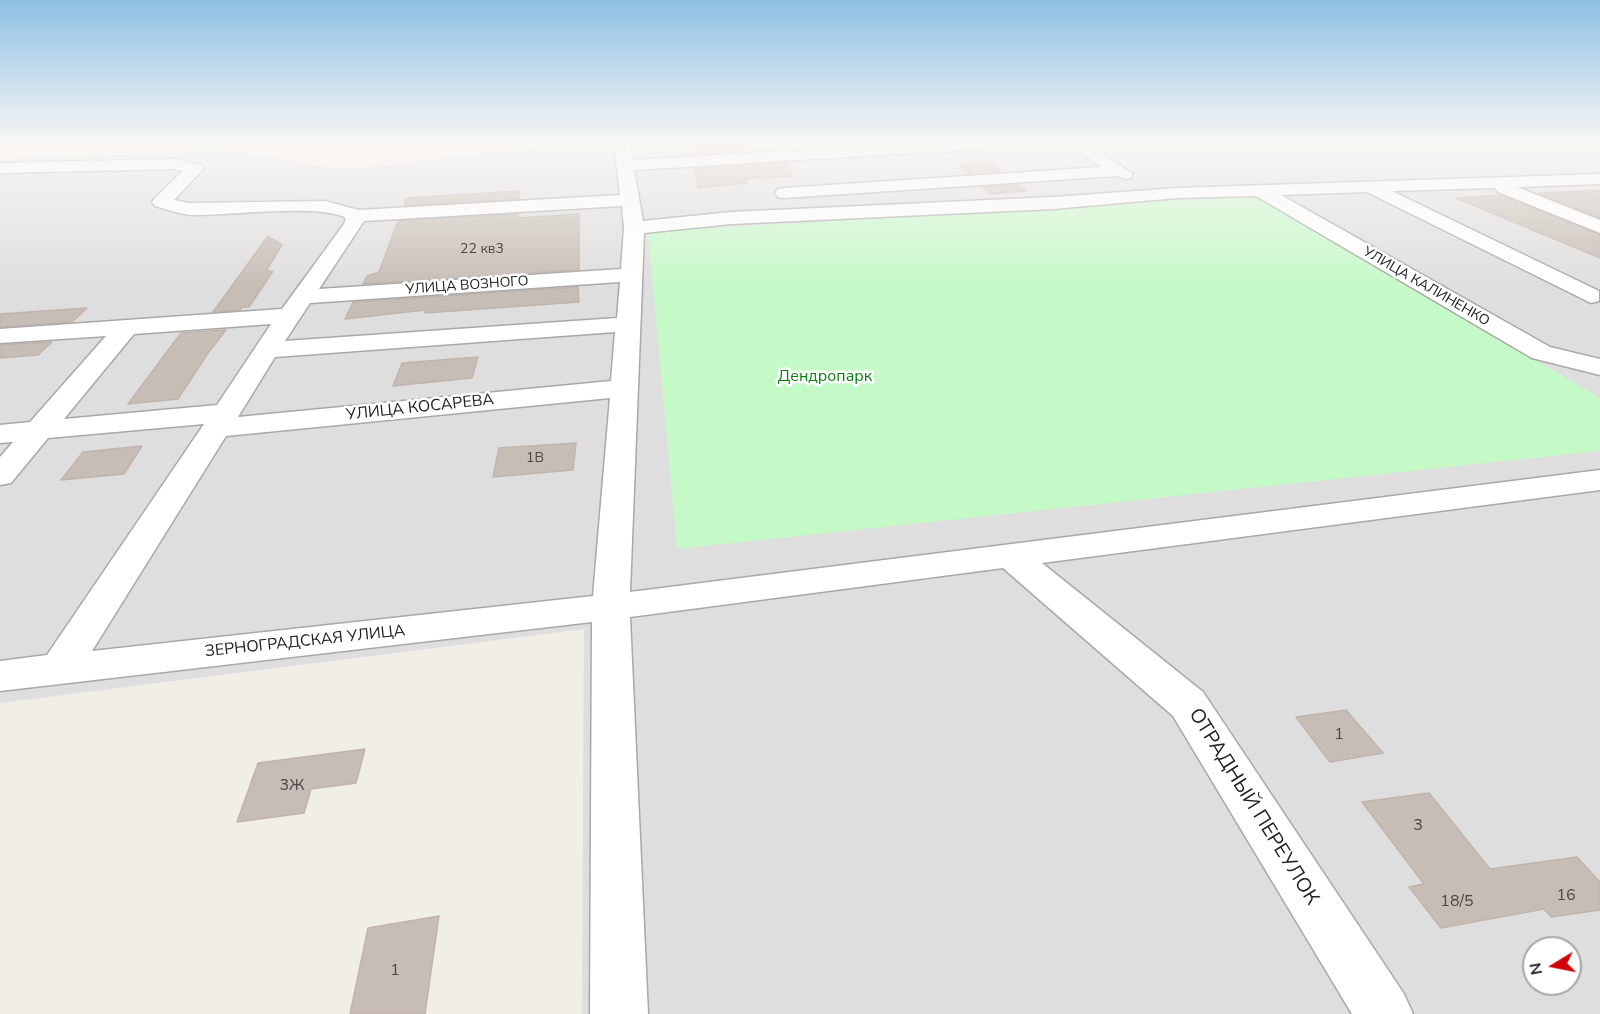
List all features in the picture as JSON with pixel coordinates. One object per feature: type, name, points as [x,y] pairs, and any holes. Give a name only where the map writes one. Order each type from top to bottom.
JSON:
[{"type":"street","points":[[172,191],[161,202],[189,209],[325,207],[347,211],[356,216],[565,191]]},
{"type":"street","points":[[619,1014],[611,607],[631,275],[627,191]]},
{"type":"street","points":[[641,191],[696,221],[1231,191]]},
{"type":"street","points":[[762,195],[817,191]]},
{"type":"street","points":[[1168,191],[1177,194]]},
{"type":"street","name":"УЛИЦА КАЛИНЕНКО","points":[[1260,191],[1540,353],[1600,367]]},
{"type":"street","points":[[1379,191],[1591,296]]},
{"type":"street","points":[[1515,191],[1600,226]]},
{"type":"street","points":[[690,200],[696,221]]},
{"type":"street","points":[[59,670],[296,306],[354,224],[356,216]]},
{"type":"street","name":"УЛИЦА ВОЗНОГО","points":[[0,336],[127,327],[296,306],[631,275]]},
{"type":"street","points":[[267,350],[628,324]]},
{"type":"street","points":[[0,476],[127,327]]},
{"type":"street","name":"УЛИЦА КОСАРЕВА","points":[[0,434],[221,420],[625,388]]},
{"type":"street","name":"ЗЕРНОГРАДСКАЯ УЛИЦА","points":[[0,676],[611,607],[1600,480]]},
{"type":"street","name":"ОТРАДНЫЙ ПЕРЕУЛОК","points":[[1011,556],[1188,704],[1384,1014]]},
{"type":"shaded area","points":[[0,191],[1600,191],[1600,1014],[582,1014],[584,629],[0,703]]},
{"type":"green space","name":"Дендропарк","points":[[1254,196],[1600,398],[1600,451],[677,549],[648,232]]},
{"type":"building","points":[[520,191],[519,199],[404,205],[406,198]]},
{"type":"building","points":[[987,191],[1022,191],[990,194]]},
{"type":"building","points":[[1600,191],[1600,218],[1539,193]]},
{"type":"building","points":[[1500,195],[1600,235],[1600,258],[1456,198]]},
{"type":"building","points":[[518,214],[518,218],[579,214],[579,270],[363,284],[367,276],[379,272],[398,221]]},
{"type":"building","points":[[268,236],[282,245],[266,271],[273,271],[249,307],[213,312]]},
{"type":"building","points":[[578,287],[579,302],[425,313],[425,310],[345,319],[353,302]]},
{"type":"building","points":[[87,308],[72,322],[0,327],[0,314]]},
{"type":"building","points":[[226,330],[178,399],[128,404],[181,333]]},
{"type":"building","points":[[52,342],[38,355],[0,358],[0,345]]},
{"type":"building","points":[[478,357],[472,378],[393,386],[402,363]]},
{"type":"building","points":[[576,443],[573,470],[493,477],[499,448]]},
{"type":"building","points":[[142,446],[124,474],[61,480],[83,452]]},
{"type":"building","points":[[1346,710],[1383,753],[1330,762],[1296,717]]},
{"type":"building","points":[[365,749],[356,783],[311,789],[304,813],[237,822],[258,763]]},
{"type":"building","points":[[1429,793],[1490,869],[1577,857],[1600,882],[1600,910],[1551,917],[1544,909],[1441,928],[1409,887],[1424,884],[1362,802]]},
{"type":"building","points":[[439,916],[425,1014],[350,1014],[368,928]]}]
